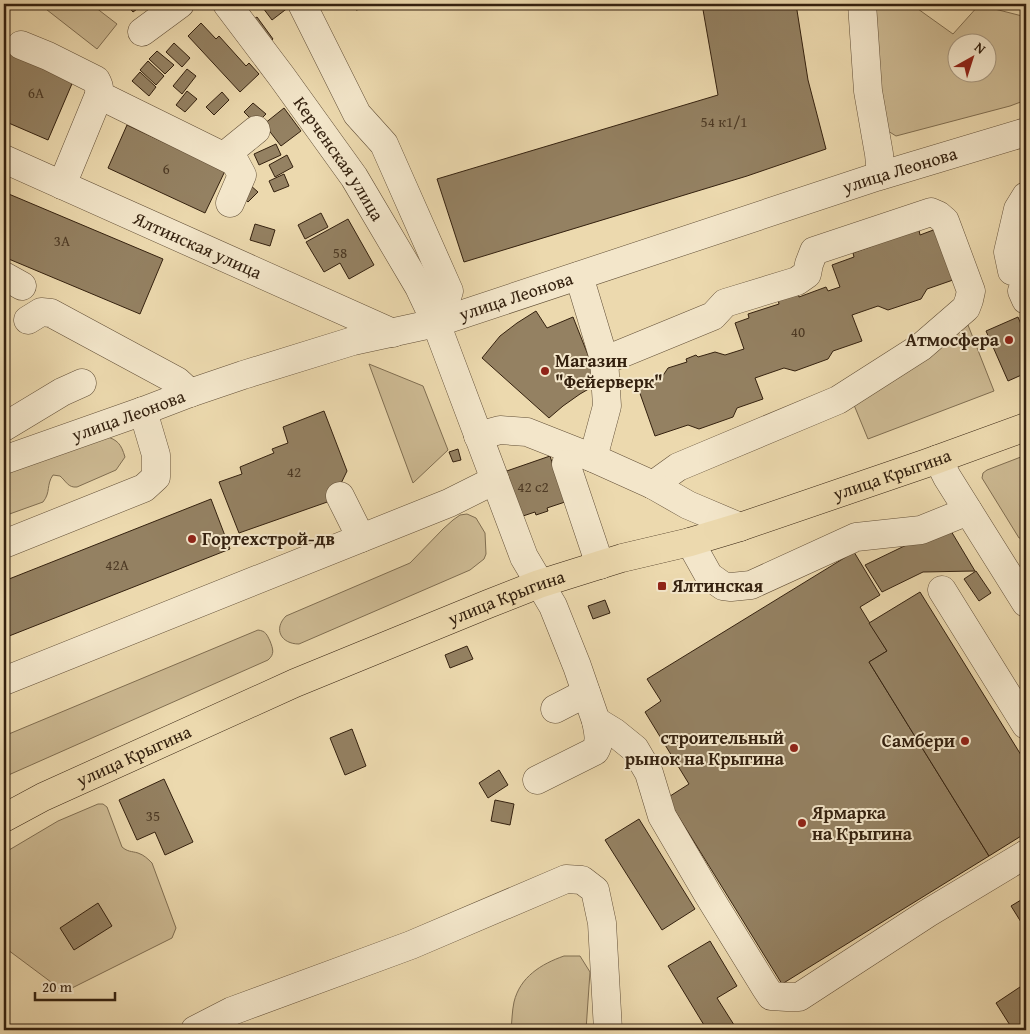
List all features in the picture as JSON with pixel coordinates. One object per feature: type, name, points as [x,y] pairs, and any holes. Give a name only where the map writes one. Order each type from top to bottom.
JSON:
[{"type":"main road","name":"улица Крыгина","points":[[4,818],[42,797],[295,683],[539,584],[622,558],[690,542],[740,527],[1026,427]]},
{"type":"street","points":[[142,32],[180,4]]},
{"type":"street","name":"Керченская улица","points":[[227,4],[354,177],[419,287],[436,323],[524,557],[553,606],[565,634],[596,721],[599,743],[595,751],[537,780]]},
{"type":"street","points":[[302,4],[357,114],[384,144],[449,291],[436,323]]},
{"type":"street","points":[[862,4],[868,91],[881,175]]},
{"type":"street","points":[[21,45],[96,80],[99,85],[99,96],[62,185]]},
{"type":"street","points":[[99,96],[235,162],[242,176],[230,204]]},
{"type":"street","points":[[224,156],[256,130]]},
{"type":"street","name":"улица Леонова","points":[[4,460],[190,393],[353,341],[436,323],[881,175],[1026,132]]},
{"type":"street","name":"Ялтинская улица","points":[[4,159],[393,333]]},
{"type":"street","points":[[1020,287],[1008,252],[1018,209],[1026,196]]},
{"type":"street","points":[[604,359],[713,316],[725,303],[797,281],[807,274],[814,251],[931,212],[945,221],[970,291],[966,308],[921,347],[838,400],[678,467],[653,485]]},
{"type":"street","points":[[578,276],[604,359],[607,406],[593,458]]},
{"type":"street","points":[[28,320],[41,312],[51,313],[177,381],[190,393]]},
{"type":"street","points":[[4,427],[62,392],[82,384]]},
{"type":"street","points":[[4,544],[144,488],[156,477],[156,456],[144,411]]},
{"type":"street","points":[[478,436],[500,430],[526,432],[593,458],[653,485],[688,505],[740,527]]},
{"type":"street","points":[[938,459],[947,477],[1026,603]]},
{"type":"street","points":[[566,464],[600,565]]},
{"type":"street","points":[[4,681],[449,503],[495,480]]},
{"type":"street","points":[[340,496],[361,538]]},
{"type":"street","points":[[690,542],[709,576],[723,586],[751,585],[856,537],[921,530],[968,511]]},
{"type":"street","points":[[942,590],[1026,725]]},
{"type":"street","points":[[555,709],[586,693]]},
{"type":"street","points":[[596,721],[614,732],[635,749],[650,773],[662,816],[706,893],[764,987],[772,996],[799,997],[1026,854]]},
{"type":"street","points":[[195,1030],[232,1011],[411,945],[566,878],[582,880],[595,890],[602,923],[608,1030]]},
{"type":"shaded area","points":[[43,4],[91,4],[117,24],[97,49],[42,6]]},
{"type":"shaded area","points":[[868,4],[911,4],[950,32],[948,32],[948,82],[998,82],[998,32],[955,32],[979,5],[1026,17],[1026,100],[1010,106],[896,136],[888,131]]},
{"type":"shaded area","points":[[968,325],[994,391],[868,439],[854,405]]},
{"type":"shaded area","points":[[369,364],[423,386],[448,450],[413,483]]},
{"type":"shaded area","points":[[105,436],[118,443],[125,457],[116,470],[77,487],[69,485],[60,476],[53,475],[43,502],[4,516],[4,474]]},
{"type":"shaded area","points":[[1026,455],[1026,539],[1019,538],[982,478],[983,473],[987,470]]},
{"type":"shaded area","points":[[467,514],[476,518],[485,533],[486,554],[484,559],[470,570],[299,644],[284,639],[281,635],[280,626],[286,616],[410,563],[453,520],[460,515]]},
{"type":"shaded area","points":[[258,630],[266,634],[273,649],[268,660],[4,777],[4,736]]},
{"type":"shaded area","points":[[98,804],[103,804],[107,807],[122,847],[142,855],[152,863],[176,928],[172,938],[68,990],[64,990],[4,947],[4,853],[58,821]]},
{"type":"shaded area","points":[[564,956],[580,956],[590,972],[586,1030],[511,1030],[514,1002],[521,985],[540,967]]},
{"type":"building","points":[[126,4],[144,4],[133,12]]},
{"type":"building","points":[[260,4],[286,4],[289,7],[272,20]]},
{"type":"building","points":[[355,4],[387,4],[356,10]]},
{"type":"building","points":[[702,4],[796,4],[808,80],[826,149],[747,176],[464,262],[437,179],[718,95]]},
{"type":"building","points":[[257,17],[273,39],[265,45],[248,23]]},
{"type":"building","points":[[201,23],[216,39],[219,36],[246,66],[249,63],[259,74],[240,92],[188,36]]},
{"type":"building","points":[[4,31],[8,34],[5,42],[4,42]]},
{"type":"building","points":[[174,43],[190,58],[182,67],[166,52]]},
{"type":"building","points":[[4,49],[74,79],[48,140],[4,121]]},
{"type":"building","points":[[157,51],[174,65],[165,74],[149,59]]},
{"type":"building","points":[[148,61],[164,76],[156,85],[140,70]]},
{"type":"building","points":[[187,69],[196,76],[182,94],[173,86]]},
{"type":"building","points":[[140,72],[156,87],[149,96],[132,81]]},
{"type":"building","points":[[187,91],[197,99],[185,112],[176,105]]},
{"type":"building","points":[[222,92],[229,100],[214,115],[206,107]]},
{"type":"building","points":[[253,103],[266,114],[256,124],[244,112]]},
{"type":"building","points":[[284,108],[301,131],[281,146],[264,124]]},
{"type":"building","points":[[127,125],[225,171],[205,213],[108,168]]},
{"type":"building","points":[[276,144],[281,155],[259,165],[254,154]]},
{"type":"building","points":[[287,155],[293,167],[275,177],[269,165]]},
{"type":"building","points":[[284,174],[289,186],[274,192],[269,181]]},
{"type":"building","points":[[250,185],[258,192],[248,202],[240,195]]},
{"type":"building","points":[[4,192],[163,259],[140,314],[4,257]]},
{"type":"building","points":[[321,213],[328,227],[305,239],[298,225]]},
{"type":"building","points":[[348,219],[374,265],[349,279],[340,263],[324,272],[306,242]]},
{"type":"building","points":[[255,224],[275,230],[270,246],[250,240]]},
{"type":"building","points":[[936,229],[953,280],[927,289],[921,299],[888,310],[878,306],[852,315],[862,341],[833,351],[828,359],[795,371],[784,368],[755,378],[763,399],[737,408],[733,417],[699,429],[688,425],[655,436],[637,385],[662,377],[668,368],[687,362],[686,359],[696,355],[698,357],[715,352],[725,355],[744,349],[735,323],[749,318],[748,314],[779,304],[778,300],[798,293],[799,297],[826,287],[828,291],[840,287],[832,265],[854,257],[853,253],[875,245],[874,241],[919,230],[920,235]]},
{"type":"building","name":"Магазин \"Фейерверк\"","points":[[536,311],[547,328],[573,317],[599,383],[580,394],[549,418],[482,358],[500,336]]},
{"type":"building","points":[[1018,317],[1026,336],[1026,373],[1008,381],[986,331]]},
{"type":"building","points":[[324,411],[347,471],[333,500],[239,533],[219,482],[242,474],[240,467],[274,453],[272,449],[288,443],[283,427]]},
{"type":"building","points":[[458,449],[461,460],[453,462],[449,452]]},
{"type":"building","points":[[550,456],[565,502],[547,508],[548,511],[536,515],[535,512],[517,518],[501,473]]},
{"type":"building","points":[[211,499],[230,549],[4,638],[4,581]]},
{"type":"building","points":[[951,531],[975,571],[923,572],[882,592],[865,565],[923,537]]},
{"type":"building","name":"строительный рынок на Крыгина","points":[[854,552],[880,595],[860,607],[887,651],[869,662],[989,856],[782,984],[667,798],[689,784],[645,712],[661,701],[647,679]]},
{"type":"building","points":[[976,571],[991,593],[979,601],[964,579]]},
{"type":"building","name":"Самбери","points":[[920,592],[1026,763],[1026,833],[989,856],[869,662],[887,651],[869,623]]},
{"type":"building","points":[[605,600],[610,613],[593,619],[588,606]]},
{"type":"building","points":[[467,646],[473,659],[450,668],[445,655]]},
{"type":"building","points":[[352,729],[366,766],[345,775],[330,738]]},
{"type":"building","points":[[499,770],[508,785],[488,798],[479,783]]},
{"type":"building","points":[[164,779],[193,842],[165,855],[155,832],[137,840],[119,800]]},
{"type":"building","points":[[495,800],[514,804],[510,825],[491,821]]},
{"type":"building","points":[[639,819],[695,909],[662,930],[605,840]]},
{"type":"building","points":[[1026,897],[1026,930],[1011,906]]},
{"type":"building","points":[[98,903],[112,926],[74,950],[60,928]]},
{"type":"building","points":[[710,941],[737,986],[717,998],[736,1028],[732,1030],[707,1030],[668,966]]},
{"type":"building","points":[[1026,983],[1026,1030],[1013,1030],[996,1003]]},
{"type":"place","name":"Атмосфера","points":[[1009,340]]},
{"type":"place","name":"Магазин \"Фейерверк\"","points":[[545,371]]},
{"type":"place","name":"Гортехстрой-дв","points":[[192,539]]},
{"type":"place","name":"Ялтинская","points":[[662,586]]},
{"type":"place","name":"Самбери","points":[[965,741]]},
{"type":"place","name":"строительный рынок на Крыгина","points":[[794,748]]},
{"type":"place","name":"Ярмарка на Крыгина","points":[[802,823]]}]
